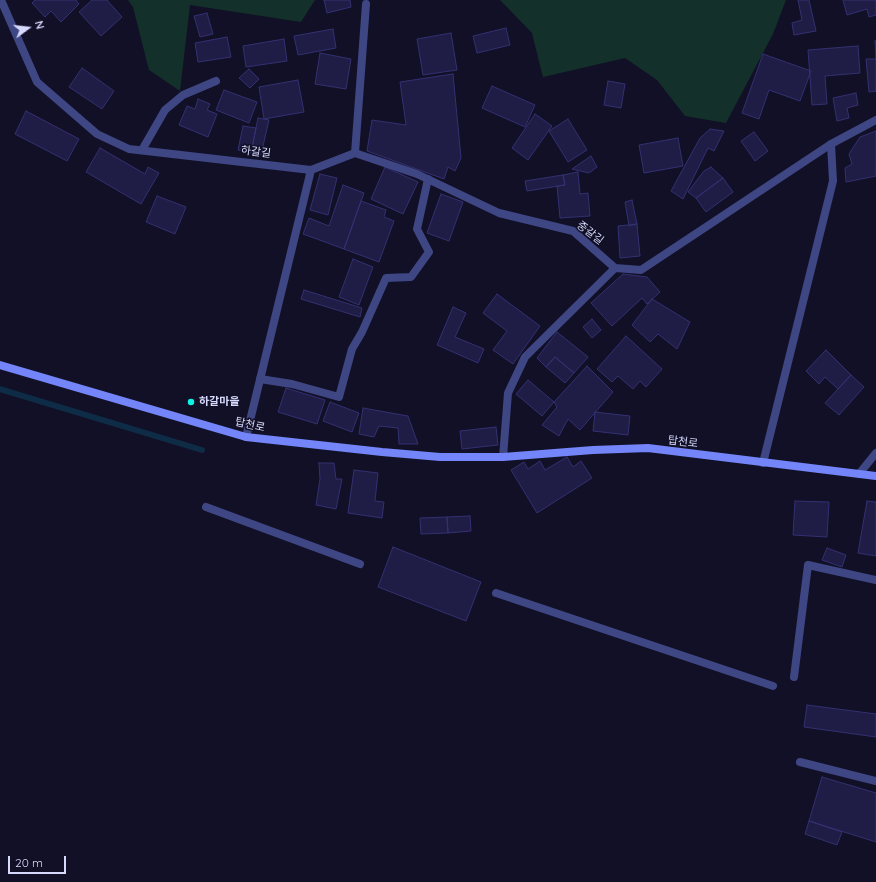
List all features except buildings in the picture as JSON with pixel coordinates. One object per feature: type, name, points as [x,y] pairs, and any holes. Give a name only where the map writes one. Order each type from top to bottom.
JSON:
[{"type":"main road","name":"탑천로","points":[[0,365],[246,437],[389,453],[440,457],[504,457],[587,450],[648,448],[876,476]]},
{"type":"street","name":"하갈길","points":[[1,0],[37,82],[97,134],[129,149],[311,170]]},
{"type":"street","points":[[246,437],[311,170],[355,153],[366,4]]},
{"type":"street","points":[[142,150],[165,110],[183,95],[216,81]]},
{"type":"street","points":[[504,457],[508,393],[525,357],[615,268],[641,270],[831,144],[876,120]]},
{"type":"street","points":[[763,463],[834,181],[831,144]]},
{"type":"street","name":"중갈길","points":[[355,153],[428,179],[499,213],[573,231],[615,268]]},
{"type":"street","points":[[260,379],[292,384],[339,397],[352,349],[362,332],[386,278],[411,277],[429,252],[417,229],[428,179]]},
{"type":"street","points":[[859,474],[876,453]]},
{"type":"street","points":[[206,507],[360,564]]},
{"type":"street","points":[[794,677],[808,565],[876,580]]},
{"type":"street","points":[[496,593],[773,686]]},
{"type":"street","points":[[800,762],[876,781]]},
{"type":"green space","points":[[128,0],[315,0],[301,22],[190,5],[180,91],[149,70],[133,7]]},
{"type":"green space","points":[[500,0],[786,0],[773,34],[726,123],[685,116],[657,80],[625,58],[543,77],[532,33]]},
{"type":"waterway","points":[[0,389],[202,450]]},
{"type":"place","name":"하갈마을","points":[[191,402]]}]
